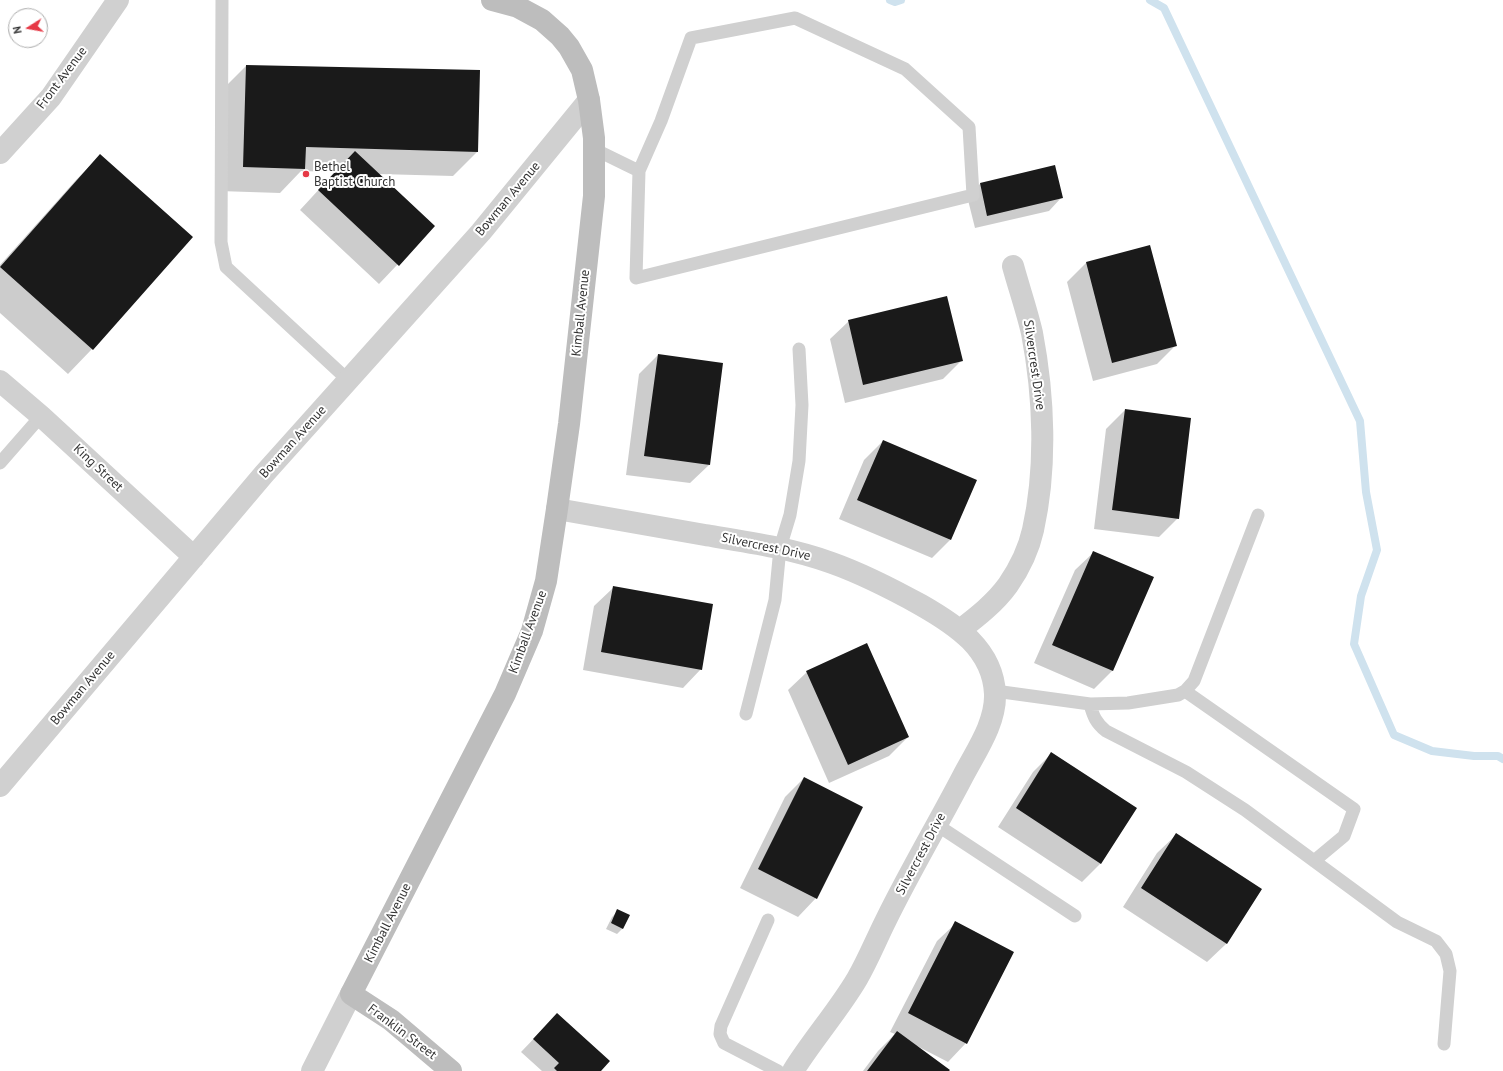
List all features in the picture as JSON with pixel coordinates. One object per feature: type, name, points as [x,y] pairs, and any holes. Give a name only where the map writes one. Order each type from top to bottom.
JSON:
[{"type":"street","name":"Front Avenue","points":[[0,153],[51,96],[118,0]]},
{"type":"street","name":"Kimball Avenue","points":[[312,1071],[508,687],[532,631],[546,581],[569,424],[593,204],[594,149],[589,100],[582,70],[569,46],[542,20],[518,7],[492,0]]},
{"type":"street","name":"Bowman Avenue","points":[[0,786],[264,474],[481,232],[589,100]]},
{"type":"street","name":"Silvercrest Drive","points":[[960,630],[986,610],[1008,585],[1024,556],[1033,531],[1039,495],[1042,437],[1040,390],[1032,333],[1013,266]]},
{"type":"street","name":"King Street","points":[[0,381],[41,416],[194,557]]},
{"type":"street","name":"Silvercrest Drive","points":[[557,509],[780,548],[833,563],[886,586],[937,614],[969,637],[984,655],[991,671],[995,691],[995,702],[989,724],[885,922],[858,978],[836,1012],[806,1050],[793,1071]]},
{"type":"street","name":"Franklin Street","points":[[351,994],[391,1020],[451,1071]]},
{"type":"lane","points":[[222,0],[221,242],[226,267],[348,380]]},
{"type":"lane","points":[[794,18],[904,69],[969,127],[973,195],[636,278],[639,171],[662,121],[691,38],[794,18]]},
{"type":"lane","points":[[594,149],[639,171]]},
{"type":"lane","points":[[746,714],[775,600],[780,548],[790,515],[799,460],[802,405],[799,349]]},
{"type":"lane","points":[[0,463],[41,416]]},
{"type":"lane","points":[[995,691],[1090,704],[1128,703],[1178,695],[1185,691],[1194,681],[1258,515]]},
{"type":"lane","points":[[1185,691],[1354,808],[1344,836],[1314,861]]},
{"type":"lane","points":[[1090,704],[1093,717],[1099,726],[1106,731],[1186,772],[1245,810],[1397,922],[1436,941],[1446,954],[1450,971],[1444,1044]]},
{"type":"lane","points":[[937,825],[1075,916]]},
{"type":"lane","points":[[768,920],[721,1026],[720,1034],[724,1043],[778,1071]]},
{"type":"building","points":[[246,65],[480,70],[478,152],[306,147],[305,169],[243,167]]},
{"type":"building","points":[[355,151],[435,226],[399,266],[318,190]]},
{"type":"building","points":[[100,154],[193,237],[93,350],[0,267]]},
{"type":"building","points":[[1055,165],[1063,198],[987,216],[980,183]]},
{"type":"building","points":[[1150,245],[1177,346],[1112,363],[1086,262]]},
{"type":"building","points":[[947,296],[963,361],[863,385],[848,320]]},
{"type":"building","points":[[658,354],[723,363],[710,465],[644,456]]},
{"type":"building","points":[[1125,409],[1191,418],[1179,519],[1112,510]]},
{"type":"building","points":[[883,440],[977,480],[951,540],[857,500]]},
{"type":"building","points":[[1093,551],[1154,577],[1113,671],[1052,645]]},
{"type":"building","points":[[613,586],[713,604],[702,670],[601,652]]},
{"type":"building","points":[[867,643],[909,737],[848,765],[806,671]]},
{"type":"building","points":[[1051,752],[1137,808],[1101,864],[1016,808]]},
{"type":"building","points":[[804,777],[863,807],[817,899],[758,869]]},
{"type":"building","points":[[1176,833],[1262,889],[1227,944],[1141,888]]},
{"type":"building","points":[[617,909],[630,915],[623,929],[611,923]]},
{"type":"building","points":[[955,921],[1014,952],[967,1044],[908,1013]]},
{"type":"building","points":[[557,1013],[610,1061],[601,1071],[557,1071],[554,1068],[559,1063],[533,1039]]},
{"type":"building","points":[[897,1031],[950,1070],[867,1071]]},
{"type":"waterway","points":[[890,0],[895,2],[901,0]]},
{"type":"waterway","points":[[1150,0],[1164,8],[1360,421],[1366,492],[1377,550],[1361,596],[1354,644],[1394,735],[1432,751],[1474,756],[1498,756],[1503,759]]},
{"type":"place","name":"Bethel Baptist Church","points":[[306,174]]}]
